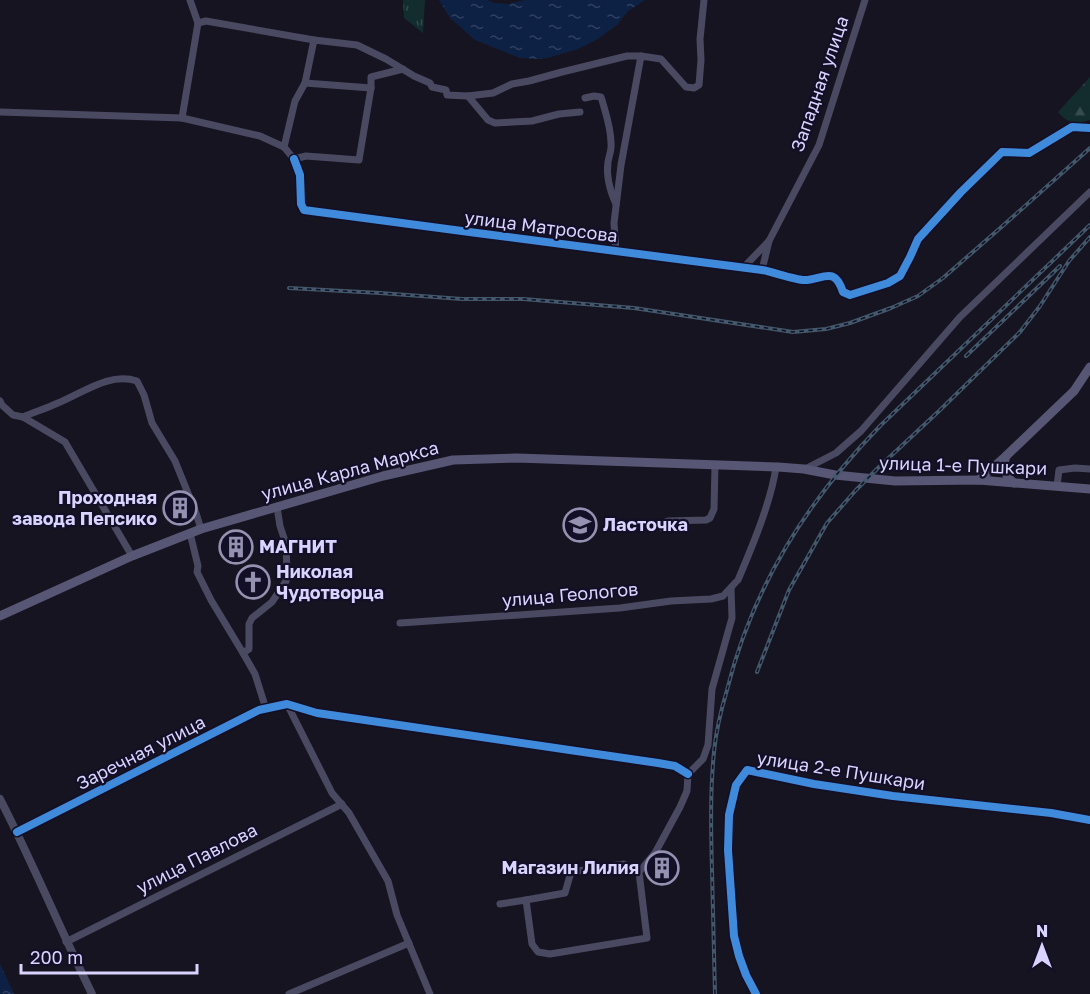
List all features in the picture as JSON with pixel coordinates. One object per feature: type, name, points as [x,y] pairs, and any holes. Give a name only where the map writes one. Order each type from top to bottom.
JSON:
[{"type":"main road","points":[[979,480],[1074,391],[1090,367]]},
{"type":"main road","points":[[1006,456],[1005,473],[1014,483]]},
{"type":"main road","name":"улица Карла Маркса","points":[[0,616],[132,555],[201,529],[391,474],[453,460],[517,458],[776,467],[836,475]]},
{"type":"main road","name":"улица 1-е Пушкари","points":[[836,475],[895,481],[979,480],[1090,489]]},
{"type":"street","points":[[182,118],[198,23],[190,0]]},
{"type":"street","points":[[198,23],[206,21],[314,40],[357,45],[430,83],[432,87],[446,90],[447,95],[468,96],[493,93],[512,84],[627,56],[661,59],[686,87],[694,88],[699,85],[704,0]]},
{"type":"street","name":"Западная улица","points":[[769,241],[819,145],[865,0]]},
{"type":"street","points":[[284,147],[295,101],[305,83],[314,40]]},
{"type":"street","points":[[616,252],[614,223],[620,171],[641,56]]},
{"type":"street","points":[[0,112],[182,118],[260,136],[284,147],[294,159],[306,156],[359,160],[371,77],[403,69]]},
{"type":"street","points":[[305,83],[371,88]]},
{"type":"street","points":[[468,96],[488,120],[495,123],[532,121],[580,111]]},
{"type":"street","points":[[585,98],[594,96],[601,97],[602,100],[611,139],[607,168],[610,189],[616,204]]},
{"type":"street","name":"улица Матросова","points":[[294,159],[300,175],[301,204],[304,210],[744,267],[804,280],[825,276],[833,277],[840,284],[843,292],[850,295],[888,283],[900,276],[918,239],[1002,152],[1029,153],[1072,127],[1090,128]]},
{"type":"street","points":[[611,139],[614,143],[620,171]]},
{"type":"street","points":[[804,469],[836,453],[861,432],[960,317],[1090,192]]},
{"type":"street","points":[[744,267],[769,241]]},
{"type":"street","points":[[762,270],[769,241]]},
{"type":"street","points":[[23,417],[111,380],[129,378],[137,381],[144,395],[152,423],[175,461],[201,529]]},
{"type":"street","points":[[0,401],[13,415],[23,417],[65,442],[132,555]]},
{"type":"street","points":[[662,528],[665,522],[710,519],[714,509],[716,465]]},
{"type":"street","points":[[526,900],[532,944],[538,952],[550,954],[647,938],[639,872],[655,853],[680,807],[687,791],[688,774],[703,759],[708,745],[712,689],[732,618],[735,583],[768,500],[776,467]]},
{"type":"street","points":[[1057,486],[1059,471],[1075,468],[1090,469]]},
{"type":"street","points":[[243,653],[249,649],[249,624],[252,618],[272,602],[286,581],[286,544],[276,507]]},
{"type":"street","points":[[190,533],[198,566],[197,572],[255,674],[266,709]]},
{"type":"street","name":"улица Геологов","points":[[400,623],[620,608],[671,601],[711,599],[723,596],[735,583]]},
{"type":"street","points":[[284,705],[317,712],[658,763],[675,766],[688,774]]},
{"type":"street","points":[[284,705],[332,793],[349,813],[388,881],[397,915],[430,994]]},
{"type":"street","name":"Заречная улица","points":[[17,832],[259,710],[284,705]]},
{"type":"street","name":"улица 2-е Пушкари","points":[[756,994],[746,975],[734,936],[728,850],[729,815],[736,785],[747,770],[859,791],[1051,813],[1090,820]]},
{"type":"street","points":[[0,799],[92,994]]},
{"type":"street","name":"улица Павлова","points":[[66,942],[342,804]]},
{"type":"street","points":[[500,904],[565,893],[571,872],[624,864],[639,872]]},
{"type":"street","points":[[289,994],[410,943]]},
{"type":"green space","points":[[403,0],[425,0],[423,33],[404,18]]},
{"type":"green space","points":[[1090,77],[1090,120],[1069,121],[1058,112]]},
{"type":"water","points":[[439,0],[487,0],[508,4],[525,0],[645,0],[628,11],[617,25],[596,40],[578,49],[538,59],[520,58],[475,40],[450,18]]},
{"type":"water","points":[[0,964],[14,994],[0,994]]},
{"type":"railway","points":[[289,288],[462,299],[523,299],[634,308],[793,332],[826,329],[850,323],[918,296],[943,278],[1090,148]]},
{"type":"railway","points":[[715,994],[711,812],[715,744],[738,652],[768,580],[807,515],[854,454],[881,425],[1090,225]]},
{"type":"railway","points":[[757,672],[789,590],[827,523],[879,467],[1020,332],[1069,261],[1090,237]]},
{"type":"railway","points":[[966,356],[1060,266]]},
{"type":"cycle path","points":[[294,159],[300,175],[301,204],[304,210],[762,270],[800,280],[832,276],[840,284],[843,292],[850,295],[888,283],[900,276],[918,239],[1002,152],[1029,153],[1072,127],[1090,128]]},
{"type":"cycle path","points":[[17,832],[259,710],[287,704],[317,713],[658,763],[675,766],[688,774]]},
{"type":"cycle path","points":[[756,994],[746,975],[734,936],[728,850],[729,815],[736,785],[747,770],[814,784],[893,796],[1051,813],[1090,820]]},
{"type":"place","name":"Проходная завода Пепсико","points":[[180,508]]},
{"type":"place","name":"Ласточка","points":[[580,525]]},
{"type":"place","name":"МАГНИТ","points":[[236,547]]},
{"type":"place","name":"Николая Чудотворца","points":[[253,582]]},
{"type":"place","name":"Магазин Лилия","points":[[662,868]]}]
